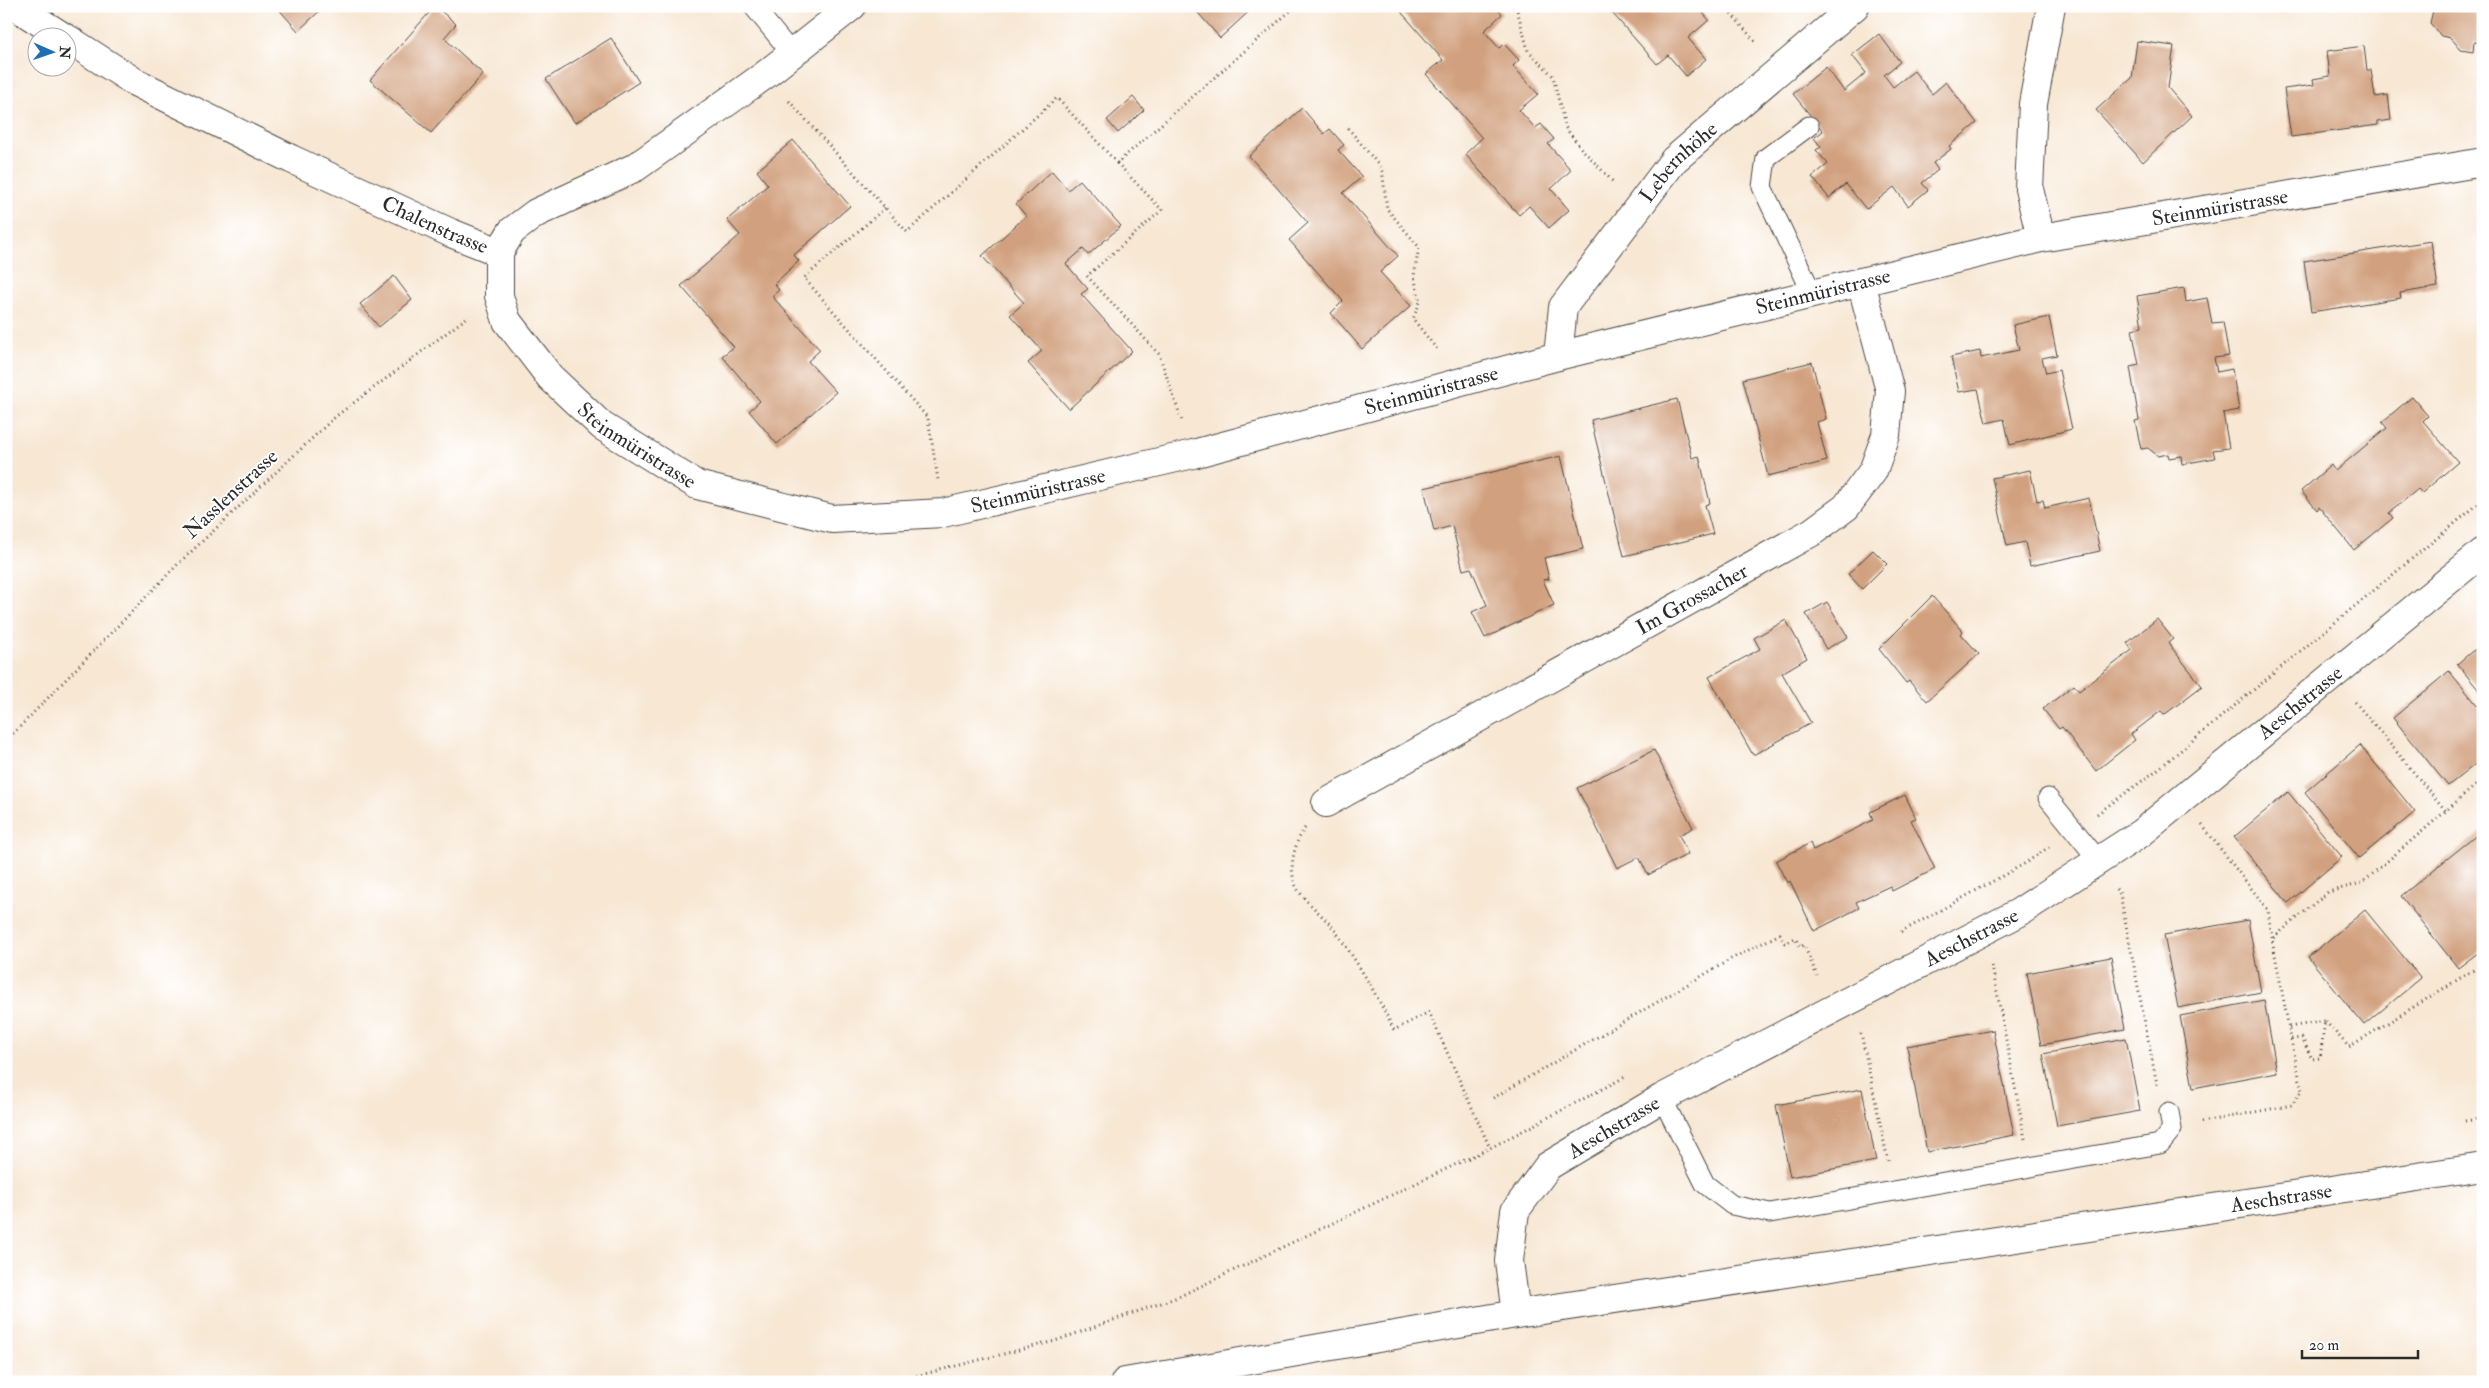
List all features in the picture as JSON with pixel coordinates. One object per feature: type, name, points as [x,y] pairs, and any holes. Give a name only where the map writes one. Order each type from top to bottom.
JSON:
[{"type":"street","name":"Chalenstrasse","points":[[15,6],[50,28]]},
{"type":"street","name":"Chalenstrasse","points":[[78,46],[135,82],[291,159],[451,233],[499,252],[512,231],[536,213],[636,167],[765,75],[852,6]]},
{"type":"street","name":"Lebernhöhe","points":[[1558,356],[1563,307],[1674,160],[1855,6]]},
{"type":"street","points":[[2040,238],[2029,189],[2033,104],[2051,6]]},
{"type":"street","name":"Steinmüristrasse","points":[[499,252],[499,296],[507,321],[550,377],[602,426],[697,485],[832,519],[943,513],[1193,454],[1558,356],[2040,238],[2483,162]]},
{"type":"street","name":"Im Grossacher","points":[[1326,803],[1812,532],[1846,507],[1873,471],[1886,435],[1890,391],[1861,282]]},
{"type":"street","name":"Aeschstrasse","points":[[1516,1314],[1509,1261],[1516,1211],[1548,1166],[1662,1098],[2018,912],[2100,862],[2141,833],[2182,800],[2483,552]]},
{"type":"street","name":"Aeschstrasse","points":[[1125,1382],[1516,1314],[2483,1166]]},
{"type":"lane","points":[[753,6],[792,54]]},
{"type":"lane","points":[[1809,126],[1766,158],[1762,187],[1813,295]]},
{"type":"lane","points":[[2048,798],[2100,862]]},
{"type":"lane","points":[[1662,1098],[1705,1184],[1732,1205],[1770,1213],[2160,1144],[2172,1128],[2168,1112]]},
{"type":"path","points":[[1117,163],[1296,6]]},
{"type":"path","points":[[1516,6],[1528,50],[1553,76],[1565,127],[1581,148],[1637,208]]},
{"type":"path","points":[[1725,6],[1779,70]]},
{"type":"path","points":[[765,75],[907,232],[1057,98],[1162,210],[1088,276],[1159,354],[1193,454]]},
{"type":"path","points":[[1348,128],[1382,169],[1387,209],[1419,247],[1414,276],[1420,302],[1413,319],[1464,381]]},
{"type":"path","points":[[885,208],[804,278],[928,418],[943,513]]},
{"type":"path","name":"Nasslenstrasse","points":[[6,741],[179,563],[335,417],[499,296]]},
{"type":"path","points":[[1900,933],[2024,864],[2075,830],[2156,770],[2483,500]]},
{"type":"path","points":[[2333,676],[2446,811]]},
{"type":"path","points":[[2272,939],[2328,892],[2362,883],[2483,779]]},
{"type":"path","points":[[2476,785],[2483,792]]},
{"type":"path","points":[[2182,800],[2268,910],[2291,1040],[2302,1090],[2292,1105],[2213,1119]]},
{"type":"path","points":[[1326,803],[1301,834],[1292,863],[1296,887],[1335,930],[1371,984],[1394,1030],[1429,1012],[1490,1148]]},
{"type":"path","points":[[2120,894],[2157,1086]]},
{"type":"path","points":[[1493,1098],[1731,959],[1780,934],[1785,943],[1796,938],[1800,947],[1804,946],[1818,976]]},
{"type":"path","points":[[2325,1021],[2349,1047],[2483,964]]},
{"type":"path","points":[[1809,980],[1826,972]]},
{"type":"path","points":[[1994,974],[2022,1119]]},
{"type":"path","points":[[2289,1028],[2325,1021]]},
{"type":"path","points":[[2291,1040],[2302,1038],[2312,1059],[2320,1058],[2325,1021]]},
{"type":"path","points":[[1862,1038],[1887,1154]]},
{"type":"path","points":[[892,1382],[1056,1341],[1178,1297],[1490,1148],[1628,1076]]},
{"type":"path","points":[[2464,1121],[2483,1118]]},
{"type":"building","points":[[276,6],[325,6],[298,31]]},
{"type":"building","points":[[435,6],[456,24],[444,38],[483,74],[431,133],[370,80]]},
{"type":"building","points":[[1192,6],[1255,6],[1220,38]]},
{"type":"building","points":[[1396,6],[1495,6],[1502,14],[1484,31],[1499,48],[1504,44],[1519,60],[1513,66],[1538,94],[1519,110],[1535,128],[1541,124],[1554,139],[1548,144],[1571,170],[1551,189],[1569,210],[1549,228],[1529,206],[1519,215],[1465,154],[1482,138],[1426,74],[1443,60]]},
{"type":"building","points":[[1606,6],[1697,6],[1709,20],[1688,38],[1706,59],[1686,76],[1668,55],[1657,64]]},
{"type":"building","points":[[2434,6],[2483,6],[2483,43],[2474,42],[2473,52],[2461,50],[2451,38],[2441,36],[2430,23]]},
{"type":"building","points":[[1879,34],[1900,62],[1884,75],[1893,87],[1914,71],[1932,94],[1946,82],[1977,123],[1949,146],[1951,149],[1933,163],[1938,170],[1922,183],[1928,190],[1908,206],[1894,187],[1866,209],[1846,184],[1829,198],[1812,177],[1828,164],[1816,150],[1821,147],[1814,138],[1823,131],[1793,94],[1826,67],[1844,91],[1866,73],[1852,55]]},
{"type":"building","points":[[611,38],[639,82],[575,123],[546,79]]},
{"type":"building","points":[[2137,41],[2174,46],[2168,88],[2192,116],[2143,162],[2096,110],[2132,78]]},
{"type":"building","points":[[2364,46],[2367,70],[2371,70],[2375,97],[2388,95],[2391,120],[2378,122],[2378,125],[2291,137],[2284,89],[2314,85],[2313,79],[2330,76],[2327,51]]},
{"type":"building","points":[[1133,97],[1144,110],[1118,133],[1107,120]]},
{"type":"building","points":[[1302,108],[1324,134],[1330,129],[1344,145],[1338,150],[1362,177],[1343,193],[1398,256],[1380,272],[1411,306],[1362,349],[1331,313],[1343,301],[1289,240],[1308,223],[1249,156]]},
{"type":"building","points":[[793,140],[850,206],[794,255],[799,261],[774,284],[779,290],[772,296],[820,350],[808,361],[836,392],[777,444],[749,411],[760,401],[722,356],[734,347],[681,286],[740,235],[727,220],[768,185],[757,171]]},
{"type":"building","points":[[1052,171],[1068,190],[1080,180],[1121,226],[1088,255],[1083,249],[1066,264],[1088,289],[1081,294],[1132,351],[1069,409],[1028,363],[1042,351],[1010,315],[1024,303],[982,256],[1026,216],[1016,204]]},
{"type":"building","points":[[2431,241],[2438,287],[2400,293],[2401,298],[2311,312],[2304,261]]},
{"type":"building","points":[[394,276],[412,300],[379,327],[360,304]]},
{"type":"building","points":[[2184,288],[2186,302],[2207,298],[2212,323],[2223,322],[2229,356],[2214,358],[2217,372],[2232,369],[2239,410],[2223,413],[2229,448],[2213,450],[2215,458],[2182,464],[2181,456],[2169,458],[2168,454],[2158,456],[2148,448],[2141,449],[2135,421],[2139,420],[2130,367],[2139,365],[2132,329],[2142,327],[2137,296]]},
{"type":"building","points":[[2049,317],[2057,355],[2042,358],[2046,373],[2059,370],[2072,429],[2010,445],[2004,419],[1986,423],[1978,389],[1959,392],[1951,357],[1980,351],[1981,358],[2019,350],[2013,325]]},
{"type":"building","points":[[1812,362],[1826,419],[1817,422],[1827,461],[1768,476],[1743,379]]},
{"type":"building","points":[[2412,397],[2428,416],[2423,421],[2458,462],[2422,493],[2418,489],[2389,513],[2393,518],[2354,550],[2319,507],[2317,510],[2301,491],[2331,465],[2335,471],[2387,428],[2382,422]]},
{"type":"building","points":[[1677,399],[1692,458],[1699,456],[1710,503],[1705,505],[1713,534],[1624,556],[1591,420]]},
{"type":"building","points":[[1561,456],[1583,549],[1544,558],[1549,579],[1543,580],[1554,605],[1485,638],[1472,612],[1487,605],[1471,568],[1463,570],[1452,526],[1434,531],[1424,488]]},
{"type":"building","points":[[2030,470],[2037,501],[2043,500],[2045,508],[2089,498],[2100,551],[2030,566],[2025,542],[2007,546],[1992,478]]},
{"type":"building","points":[[1873,550],[1887,564],[1862,589],[1848,574]]},
{"type":"building","points":[[1932,596],[1963,631],[1961,634],[1979,654],[1927,701],[1909,681],[1906,683],[1879,649]]},
{"type":"building","points":[[1827,602],[1848,637],[1826,649],[1806,614]]},
{"type":"building","points":[[2157,619],[2173,639],[2168,643],[2202,686],[2164,715],[2161,711],[2131,734],[2135,740],[2096,771],[2062,727],[2059,729],[2043,709],[2074,685],[2079,691],[2132,650],[2127,643]]},
{"type":"building","points":[[1786,620],[1807,658],[1782,673],[1811,723],[1753,755],[1709,677],[1760,649],[1754,638]]},
{"type":"building","points":[[2483,642],[2483,695],[2457,664]]},
{"type":"building","points":[[2449,671],[2483,712],[2483,758],[2448,786],[2393,718]]},
{"type":"building","points":[[2360,745],[2415,812],[2359,858],[2305,792]]},
{"type":"building","points":[[1654,750],[1693,828],[1679,835],[1688,854],[1648,875],[1639,857],[1617,868],[1577,788]]},
{"type":"building","points":[[2288,792],[2342,857],[2288,903],[2234,837]]},
{"type":"building","points":[[1905,795],[1916,818],[1911,820],[1935,869],[1892,891],[1890,886],[1856,902],[1859,908],[1814,931],[1790,881],[1787,883],[1776,861],[1810,843],[1813,850],[1873,820],[1870,812]]},
{"type":"building","points":[[2483,830],[2483,949],[2458,968],[2401,896]]},
{"type":"building","points":[[2365,910],[2421,978],[2364,1025],[2308,957]]},
{"type":"building","points":[[2248,920],[2261,992],[2178,1008],[2164,935]]},
{"type":"building","points":[[2111,957],[2125,1029],[2041,1045],[2027,973]]},
{"type":"building","points":[[2264,1000],[2277,1072],[2193,1088],[2180,1016]]},
{"type":"building","points":[[1993,1030],[2014,1135],[1927,1152],[1907,1046]]},
{"type":"building","points":[[2126,1038],[2140,1111],[2057,1126],[2043,1054]]},
{"type":"building","points":[[1862,1089],[1876,1161],[1790,1177],[1776,1105]]}]
